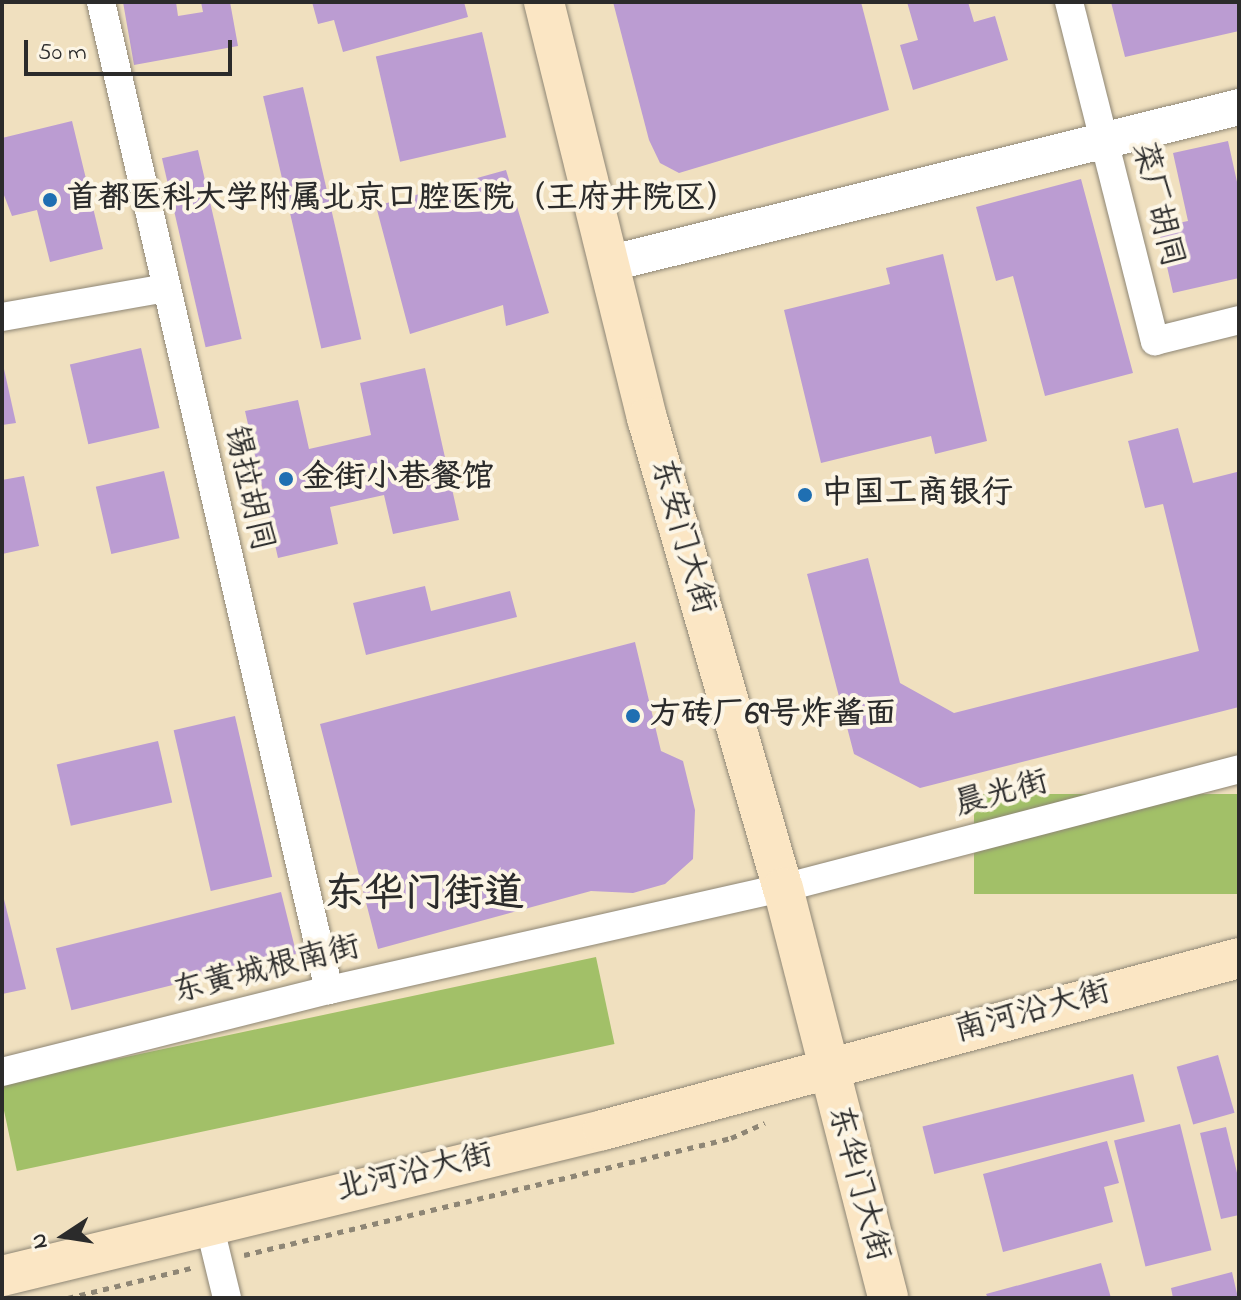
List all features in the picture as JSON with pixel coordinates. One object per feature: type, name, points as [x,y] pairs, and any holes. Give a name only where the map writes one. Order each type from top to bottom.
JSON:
[{"type":"main road","name":"东安门大街","points":[[544,2],[647,418],[783,888],[827,1069]]},
{"type":"main road","name":"南河沿大街","points":[[827,1069],[1239,958]]},
{"type":"main road","name":"北河沿大街","points":[[2,1276],[603,1130],[827,1069]]},
{"type":"main road","name":"东华门大街","points":[[827,1069],[888,1298]]},
{"type":"street","name":"锡拉胡同","points":[[101,2],[329,990]]},
{"type":"street","name":"菜厂胡同","points":[[1069,2],[1155,341],[1239,320]]},
{"type":"street","points":[[608,264],[1239,107]]},
{"type":"street","points":[[2,317],[166,288]]},
{"type":"street","name":"晨光街","points":[[783,888],[1239,769]]},
{"type":"street","name":"东黄城根南街","points":[[2,1072],[329,990],[783,888]]},
{"type":"street","points":[[209,1224],[227,1298]]},
{"type":"green space","points":[[974,794],[1239,794],[1239,894],[974,894]]},
{"type":"green space","points":[[596,957],[615,1044],[17,1171],[2,1101],[2,1083]]},
{"type":"building","points":[[123,2],[176,2],[178,16],[203,12],[201,2],[230,2],[238,46],[134,65]]},
{"type":"building","points":[[312,2],[464,2],[468,17],[343,52],[334,20],[318,24]]},
{"type":"building","points":[[613,2],[861,2],[889,110],[679,173],[660,163],[649,140]]},
{"type":"building","points":[[907,2],[968,2],[974,22],[995,16],[1008,60],[913,90],[900,45],[918,40]]},
{"type":"building","points":[[1111,2],[1239,2],[1239,31],[1125,57]]},
{"type":"building","points":[[482,32],[506,137],[400,162],[376,57]]},
{"type":"building","points":[[303,87],[361,339],[321,349],[263,96]]},
{"type":"building","name":"首都医科大学附属北京口腔医院（王府井院区）","points":[[72,121],[103,249],[50,262],[37,210],[12,216],[2,190],[2,138]]},
{"type":"building","points":[[1228,141],[1239,191],[1239,278],[1173,293],[1158,227],[1188,221],[1173,153]]},
{"type":"building","points":[[198,150],[242,339],[206,347],[162,158]]},
{"type":"building","points":[[506,170],[549,313],[506,326],[503,305],[410,334],[376,206]]},
{"type":"building","points":[[1081,179],[1133,373],[1045,396],[1013,276],[996,281],[976,207]]},
{"type":"building","points":[[943,254],[987,441],[935,454],[931,436],[821,463],[784,310],[890,284],[886,268]]},
{"type":"building","points":[[141,348],[159,428],[88,444],[70,364]]},
{"type":"building","points":[[2,360],[16,423],[2,425]]},
{"type":"building","points":[[425,368],[459,520],[393,534],[384,495],[330,507],[338,544],[278,558],[245,411],[298,400],[309,449],[371,435],[360,383]]},
{"type":"building","points":[[1178,428],[1193,483],[1237,472],[1239,479],[1239,707],[920,788],[854,754],[807,574],[868,558],[900,683],[954,713],[1199,651],[1163,504],[1145,508],[1128,441]]},
{"type":"building","points":[[164,471],[180,538],[111,554],[96,487]]},
{"type":"building","points":[[24,476],[39,546],[2,554],[2,480]]},
{"type":"building","points":[[425,586],[431,611],[510,591],[517,617],[366,655],[353,603]]},
{"type":"building","points":[[635,642],[661,751],[683,761],[695,810],[693,859],[665,884],[633,893],[591,891],[378,949],[320,724]]},
{"type":"building","points":[[235,716],[272,877],[211,891],[174,730]]},
{"type":"building","points":[[158,741],[172,802],[71,826],[57,764]]},
{"type":"building","points":[[2,891],[26,989],[2,994]]},
{"type":"building","points":[[281,892],[296,954],[71,1010],[56,948]]},
{"type":"building","points":[[1218,1055],[1235,1113],[1193,1125],[1177,1067]]},
{"type":"building","points":[[1133,1074],[1145,1122],[934,1174],[922,1126]]},
{"type":"building","points":[[1180,1124],[1211,1250],[1145,1267],[1114,1140]]},
{"type":"building","points":[[1226,1127],[1239,1181],[1239,1215],[1221,1219],[1200,1133]]},
{"type":"building","points":[[1107,1141],[1119,1183],[1104,1187],[1113,1222],[1003,1252],[983,1174]]},
{"type":"building","points":[[1101,1263],[1111,1298],[988,1298],[986,1294]]},
{"type":"building","points":[[1232,1272],[1238,1298],[1173,1298],[1171,1288]]},
{"type":"place","name":"首都医科大学附属北京口腔医院（王府井院区）","points":[[50,200]]},
{"type":"place","name":"金街小巷餐馆","points":[[286,479]]},
{"type":"place","name":"中国工商银行","points":[[805,495]]},
{"type":"place","name":"方砖厂69号炸酱面","points":[[633,716]]},
{"type":"district","name":"东华门街道","points":[[424,896]]}]
